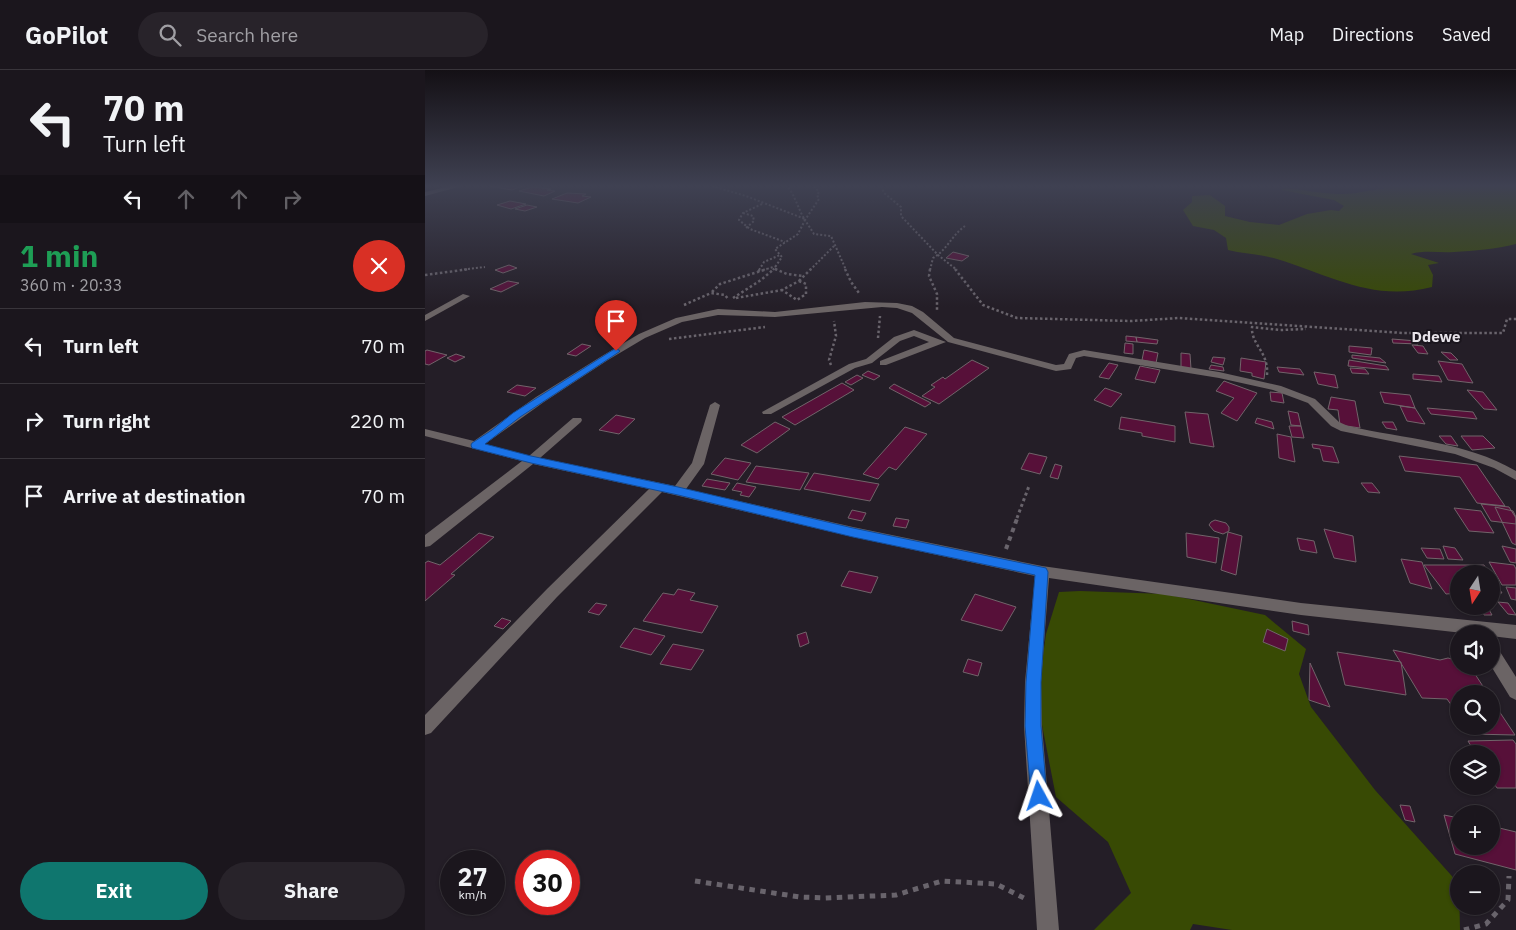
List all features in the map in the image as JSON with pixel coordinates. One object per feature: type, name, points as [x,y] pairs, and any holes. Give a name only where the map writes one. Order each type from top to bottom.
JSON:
[{"type":"street","points":[[425,318],[466,296]]},
{"type":"street","points":[[476,445],[517,415],[625,344],[661,326],[706,314],[721,312],[775,315],[869,305],[899,306],[909,308],[920,314],[938,337]]},
{"type":"street","points":[[767,412],[852,366],[869,361],[897,339],[914,333],[951,340],[1055,368],[1068,367],[1072,356],[1083,353],[1166,366],[1267,386],[1313,402],[1330,422],[1342,428],[1388,439],[1449,449],[1493,463],[1516,476]]},
{"type":"street","points":[[883,363],[938,337]]},
{"type":"street","points":[[678,491],[698,464],[715,406]]},
{"type":"street","points":[[425,542],[531,460],[577,420]]},
{"type":"street","points":[[425,432],[531,460],[678,491],[1000,564],[1042,572],[1301,609],[1450,628]]},
{"type":"street","points":[[425,728],[552,592],[659,487]]},
{"type":"street","points":[[1042,572],[1033,682],[1033,726],[1048,930]]},
{"type":"street","points":[[1500,632],[1516,632]]},
{"type":"street","points":[[1500,666],[1516,692]]},
{"type":"path","points":[[733,298],[751,289],[780,265],[782,257],[775,249],[790,241],[803,230],[804,226]]},
{"type":"path","points":[[809,226],[814,234],[831,236],[851,282],[881,318],[877,334],[882,351]]},
{"type":"path","points":[[911,226],[938,255],[960,273],[983,305],[1017,318],[1131,321],[1179,318],[1403,334],[1503,332],[1507,319],[1516,319]]},
{"type":"path","points":[[938,337],[937,294],[929,276],[933,258],[943,252],[956,232],[965,226]]},
{"type":"path","points":[[746,228],[776,237],[785,242]]},
{"type":"path","points":[[706,314],[721,301],[781,290],[799,281],[835,245]]},
{"type":"path","points":[[757,272],[764,262],[781,255]]},
{"type":"path","points":[[711,293],[720,284],[780,265]]},
{"type":"path","points":[[425,275],[485,267]]},
{"type":"path","points":[[775,269],[787,274],[803,276]]},
{"type":"path","points":[[799,281],[806,284],[806,294]]},
{"type":"path","points":[[781,290],[797,300],[806,294]]},
{"type":"path","points":[[806,294],[813,298],[819,310],[836,322],[836,336],[829,360],[837,374]]},
{"type":"path","points":[[666,340],[731,330],[767,327]]},
{"type":"path","points":[[1267,386],[1269,366],[1267,358],[1253,338],[1252,327],[1280,330],[1310,329]]},
{"type":"path","points":[[1000,564],[1029,486]]},
{"type":"path","points":[[1464,930],[1486,924],[1509,900],[1509,876]]},
{"type":"path","points":[[695,881],[800,897],[825,898],[896,895],[942,881],[996,884],[1047,909]]},
{"type":"green space","points":[[1194,226],[1516,226],[1516,244],[1477,250],[1411,254],[1439,263],[1428,265],[1433,275],[1432,287],[1411,291],[1391,291],[1353,285],[1271,257],[1228,250],[1226,238],[1214,230]]},
{"type":"green space","points":[[1059,592],[1165,594],[1265,615],[1306,649],[1299,674],[1311,707],[1375,790],[1450,874],[1450,915],[1460,915],[1460,930],[1232,930],[1193,924],[1190,930],[1094,930],[1131,893],[1108,842],[1056,797],[1037,699],[1046,634]]},
{"type":"building","points":[[953,252],[969,256],[962,261],[946,258]]},
{"type":"building","points":[[509,265],[517,268],[503,273],[495,270]]},
{"type":"building","points":[[508,281],[519,283],[501,292],[490,289]]},
{"type":"building","points":[[1126,336],[1136,337],[1137,342],[1126,341]]},
{"type":"building","points":[[1136,337],[1158,340],[1157,344],[1137,342]]},
{"type":"building","points":[[1392,339],[1417,341],[1418,344],[1393,343]]},
{"type":"building","points":[[1125,343],[1133,344],[1133,354],[1124,353]]},
{"type":"building","points":[[582,344],[591,346],[576,356],[567,354]]},
{"type":"building","points":[[1412,345],[1423,346],[1428,354],[1418,353]]},
{"type":"building","points":[[1349,346],[1372,348],[1371,355],[1349,352]]},
{"type":"building","points":[[1144,350],[1158,353],[1156,363],[1142,360]]},
{"type":"building","points":[[425,351],[447,355],[429,365],[425,364]]},
{"type":"building","points":[[1441,352],[1451,353],[1458,360],[1450,360]]},
{"type":"building","points":[[1181,353],[1190,354],[1191,369],[1181,368]]},
{"type":"building","points":[[456,354],[465,357],[455,362],[447,358]]},
{"type":"building","points":[[1352,355],[1380,358],[1386,363],[1352,358]]},
{"type":"building","points":[[1213,357],[1225,358],[1223,365],[1211,362]]},
{"type":"building","points":[[1241,358],[1266,362],[1264,379],[1252,376],[1252,373],[1240,371]]},
{"type":"building","points":[[972,360],[989,368],[939,404],[922,396],[935,387],[931,385],[943,377],[945,379]]},
{"type":"building","points":[[1349,360],[1386,366],[1389,370],[1348,366]]},
{"type":"building","points":[[1438,361],[1462,364],[1473,383],[1448,380]]},
{"type":"building","points":[[1109,363],[1118,365],[1109,379],[1099,377]]},
{"type":"building","points":[[1211,365],[1223,367],[1224,371],[1209,369]]},
{"type":"building","points":[[1140,366],[1160,370],[1155,383],[1135,379]]},
{"type":"building","points":[[1277,367],[1300,369],[1304,375],[1279,372]]},
{"type":"building","points":[[1350,368],[1365,369],[1369,374],[1352,373]]},
{"type":"building","points":[[868,371],[880,376],[874,380],[862,375]]},
{"type":"building","points":[[1314,372],[1335,375],[1338,388],[1318,384]]},
{"type":"building","points":[[1413,374],[1439,376],[1442,382],[1413,379]]},
{"type":"building","points":[[857,375],[863,378],[851,385],[845,382]]},
{"type":"building","points":[[1224,381],[1257,393],[1237,421],[1221,413],[1234,398],[1216,391]]},
{"type":"building","points":[[842,383],[854,390],[795,425],[782,417]]},
{"type":"building","points":[[894,384],[931,403],[925,407],[889,388]]},
{"type":"building","points":[[517,385],[536,388],[525,396],[507,392]]},
{"type":"building","points":[[1105,388],[1122,394],[1111,407],[1094,400]]},
{"type":"building","points":[[1467,390],[1483,392],[1497,410],[1484,409]]},
{"type":"building","points":[[1270,392],[1282,393],[1284,403],[1271,401]]},
{"type":"building","points":[[1380,392],[1410,395],[1415,408],[1384,403]]},
{"type":"building","points":[[1331,397],[1355,401],[1360,428],[1340,425],[1338,410],[1328,409]]},
{"type":"building","points":[[1400,406],[1415,408],[1425,424],[1407,421]]},
{"type":"building","points":[[1427,408],[1473,412],[1477,419],[1431,414]]},
{"type":"building","points":[[1288,411],[1298,413],[1301,426],[1291,425]]},
{"type":"building","points":[[1185,412],[1208,414],[1214,447],[1190,443]]},
{"type":"building","points":[[616,415],[635,419],[619,434],[599,430]]},
{"type":"building","points":[[1121,417],[1175,426],[1175,442],[1142,436],[1142,433],[1119,429]]},
{"type":"building","points":[[1257,418],[1272,422],[1274,429],[1255,423]]},
{"type":"building","points":[[775,422],[790,429],[757,453],[741,445]]},
{"type":"building","points":[[1382,422],[1393,422],[1397,430],[1386,428]]},
{"type":"building","points":[[1289,426],[1301,426],[1304,438],[1292,437]]},
{"type":"building","points":[[905,427],[927,434],[896,470],[889,467],[878,479],[863,474]]},
{"type":"building","points":[[1277,434],[1291,437],[1295,462],[1279,458]]},
{"type":"building","points":[[1439,436],[1451,436],[1458,446],[1446,444]]},
{"type":"building","points":[[1461,436],[1483,436],[1495,448],[1472,450]]},
{"type":"building","points":[[1312,444],[1333,447],[1339,463],[1323,461],[1320,449],[1313,448]]},
{"type":"building","points":[[1029,453],[1047,457],[1040,474],[1021,469]]},
{"type":"building","points":[[1399,456],[1477,465],[1505,506],[1477,503],[1460,477],[1405,471]]},
{"type":"building","points":[[725,458],[751,463],[738,480],[711,474]]},
{"type":"building","points":[[1055,464],[1062,466],[1058,479],[1050,477]]},
{"type":"building","points":[[756,466],[809,473],[800,490],[746,482]]},
{"type":"building","points":[[814,473],[879,484],[870,501],[804,489]]},
{"type":"building","points":[[707,479],[730,483],[725,490],[702,486]]},
{"type":"building","points":[[737,483],[756,487],[749,497],[740,495],[742,492],[732,490]]},
{"type":"building","points":[[1361,483],[1372,483],[1380,493],[1368,492]]},
{"type":"building","points":[[1481,504],[1509,507],[1516,518],[1516,524],[1491,521]]},
{"type":"building","points":[[1495,507],[1513,511],[1516,517],[1516,545],[1512,543]]},
{"type":"building","points":[[1454,508],[1481,511],[1494,533],[1469,531]]},
{"type":"building","points":[[852,510],[866,513],[862,521],[848,518]]},
{"type":"building","points":[[896,518],[909,520],[906,528],[893,526]]},
{"type":"building","points":[[1215,520],[1226,523],[1229,531],[1223,534],[1214,531],[1209,525]]},
{"type":"building","points":[[1324,529],[1353,536],[1356,562],[1334,558]]},
{"type":"building","points":[[1228,532],[1242,536],[1236,575],[1221,570]]},
{"type":"building","points":[[479,533],[494,537],[451,574],[455,575],[425,601],[425,563],[428,561],[440,565]]},
{"type":"building","points":[[1186,533],[1219,538],[1216,563],[1187,557]]},
{"type":"building","points":[[1297,538],[1314,541],[1317,553],[1300,550]]},
{"type":"building","points":[[1443,546],[1455,548],[1463,560],[1448,559]]},
{"type":"building","points":[[1502,546],[1516,549],[1516,563],[1510,562]]},
{"type":"building","points":[[1421,548],[1440,549],[1444,559],[1427,558]]},
{"type":"building","points":[[1401,559],[1422,562],[1432,589],[1410,583]]},
{"type":"building","points":[[1489,562],[1514,565],[1516,569],[1516,585],[1502,585],[1500,581],[1500,565],[1491,565]]},
{"type":"building","points":[[1424,565],[1450,565],[1450,594],[1446,594]]},
{"type":"building","points":[[849,571],[878,577],[871,593],[841,586]]},
{"type":"building","points":[[1506,587],[1516,588],[1516,600],[1511,599]]},
{"type":"building","points":[[678,589],[695,593],[690,600],[718,606],[702,633],[643,621],[663,593],[674,595]]},
{"type":"building","points":[[975,594],[1016,607],[1002,631],[961,620]]},
{"type":"building","points":[[1500,602],[1508,603],[1516,615],[1508,614]]},
{"type":"building","points":[[596,603],[607,605],[599,615],[588,612]]},
{"type":"building","points":[[502,618],[511,621],[503,629],[494,626]]},
{"type":"building","points":[[1292,621],[1308,625],[1309,635],[1293,631]]},
{"type":"building","points":[[634,628],[665,636],[651,655],[620,647]]},
{"type":"building","points":[[1267,629],[1288,639],[1285,651],[1263,642]]},
{"type":"building","points":[[806,632],[809,643],[800,647],[797,635]]},
{"type":"building","points":[[673,644],[704,650],[691,670],[660,664]]},
{"type":"building","points":[[1393,650],[1440,660],[1450,659],[1450,675],[1476,675],[1482,685],[1450,685],[1450,703],[1447,699],[1422,698]]},
{"type":"building","points":[[1337,652],[1401,662],[1406,695],[1345,685]]},
{"type":"building","points":[[968,659],[982,663],[978,676],[963,672]]},
{"type":"building","points":[[1310,663],[1330,707],[1309,700]]},
{"type":"building","points":[[1500,712],[1515,735],[1500,735]]},
{"type":"building","points":[[1513,740],[1516,744],[1516,788],[1500,788],[1500,745],[1470,745],[1468,741]]},
{"type":"building","points":[[1400,805],[1410,806],[1415,822],[1405,820]]},
{"type":"building","points":[[1444,815],[1450,816],[1450,836]]},
{"type":"building","points":[[1500,828],[1516,832],[1516,870],[1459,855],[1500,855]]},
{"type":"district","name":"Ddewe","points":[[1436,337]]},
{"type":"route","points":[[616,351],[536,402],[476,445],[531,460],[1042,572],[1033,682],[1033,726],[1039,796]]}]
